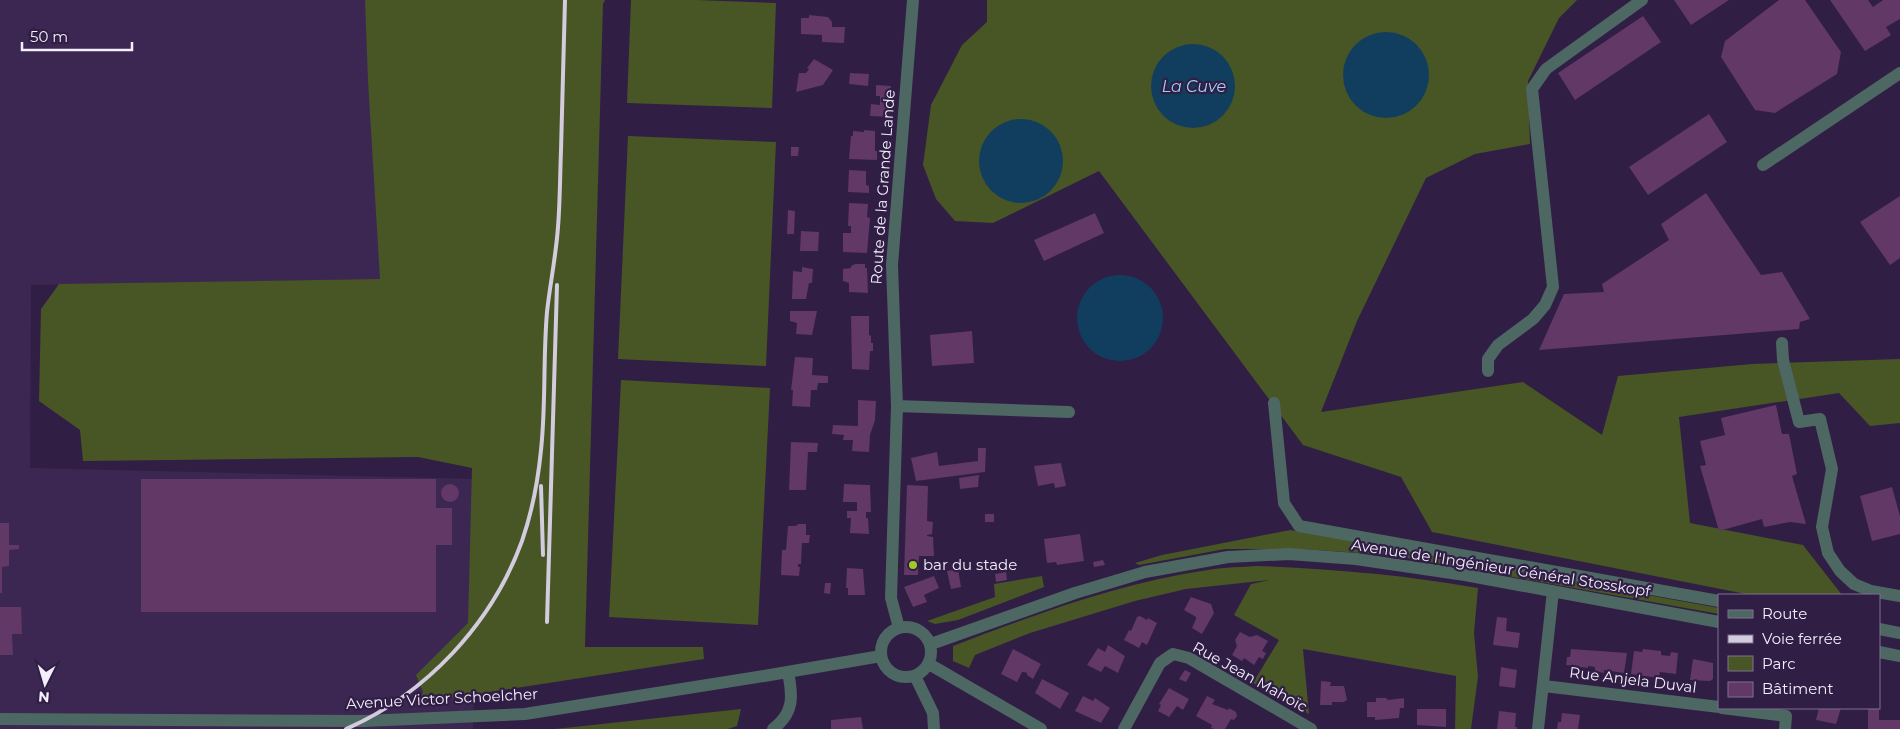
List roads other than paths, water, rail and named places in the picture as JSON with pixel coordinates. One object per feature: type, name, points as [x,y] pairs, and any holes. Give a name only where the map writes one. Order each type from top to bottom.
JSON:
[{"type":"street","name":"Route de la Grande Lande","points":[[899,628],[891,598],[897,406],[892,265],[913,0]]},
{"type":"street","points":[[1488,371],[1488,359],[1498,345],[1533,319],[1545,305],[1553,287],[1532,89],[1546,69],[1642,0]]},
{"type":"street","points":[[1763,165],[1900,73]]},
{"type":"street","points":[[1782,343],[1783,360],[1799,422],[1820,418],[1832,469],[1822,527],[1828,553],[1840,571],[1854,584],[1871,591],[1900,596]]},
{"type":"street","points":[[1274,403],[1284,503],[1299,526],[1718,601]]},
{"type":"street","points":[[897,406],[1069,412]]},
{"type":"street","name":"Avenue de l'Ingénieur Général Stosskopf","points":[[931,644],[1075,592],[1145,572],[1228,557],[1289,554],[1356,558],[1553,590],[1718,622]]},
{"type":"street","points":[[1538,729],[1553,590]]},
{"type":"street","points":[[908,626],[918,629],[926,635],[931,644],[932,654],[929,664],[923,672],[916,676],[904,678],[893,674],[885,666],[881,656],[882,644],[888,634],[899,628],[908,626]]},
{"type":"street","points":[[1880,629],[1900,633]]},
{"type":"street","points":[[1880,652],[1900,656]]},
{"type":"street","name":"Rue Jean Mahoïc","points":[[1124,729],[1160,663],[1173,654],[1189,658],[1311,729]]},
{"type":"street","name":"Avenue Victor Schoelcher","points":[[0,719],[364,721],[525,714],[881,656]]},
{"type":"street","points":[[929,664],[1041,729]]},
{"type":"street","points":[[773,729],[788,715],[791,706],[788,672]]},
{"type":"street","points":[[916,676],[933,712],[934,729]]},
{"type":"street","name":"Rue Anjela Duval","points":[[1544,686],[1718,708]]},
{"type":"street","name":"Rue Anjela Duval","points":[[1728,709],[1786,716],[1785,729]]},
{"type":"water","points":[[1378,32],[1394,32],[1403,35],[1417,44],[1426,58],[1429,75],[1426,92],[1417,106],[1403,115],[1394,118],[1378,118],[1362,111],[1350,99],[1343,83],[1343,67],[1350,51],[1362,39]]},
{"type":"water","name":"La Cuve","points":[[1193,44],[1209,47],[1223,56],[1232,70],[1235,86],[1232,102],[1223,116],[1209,125],[1193,128],[1177,125],[1163,116],[1154,102],[1151,86],[1154,70],[1163,56],[1177,47]]},
{"type":"water","points":[[1021,119],[1037,122],[1051,131],[1060,145],[1063,161],[1060,177],[1051,191],[1037,200],[1021,203],[1005,200],[991,191],[982,177],[979,161],[982,145],[991,131],[1005,122]]},
{"type":"water","points":[[1120,275],[1144,282],[1156,294],[1163,318],[1156,342],[1144,354],[1120,361],[1096,354],[1084,342],[1077,318],[1084,294],[1096,282]]},
{"type":"railway","points":[[346,729],[403,697],[453,653],[474,628],[493,600],[509,571],[526,530],[534,496],[541,450],[547,312],[558,227],[565,0]]},
{"type":"railway","points":[[547,622],[557,285]]},
{"type":"railway","points":[[541,486],[543,555]]},
{"type":"place","name":"bar du stade","points":[[913,565]]}]
